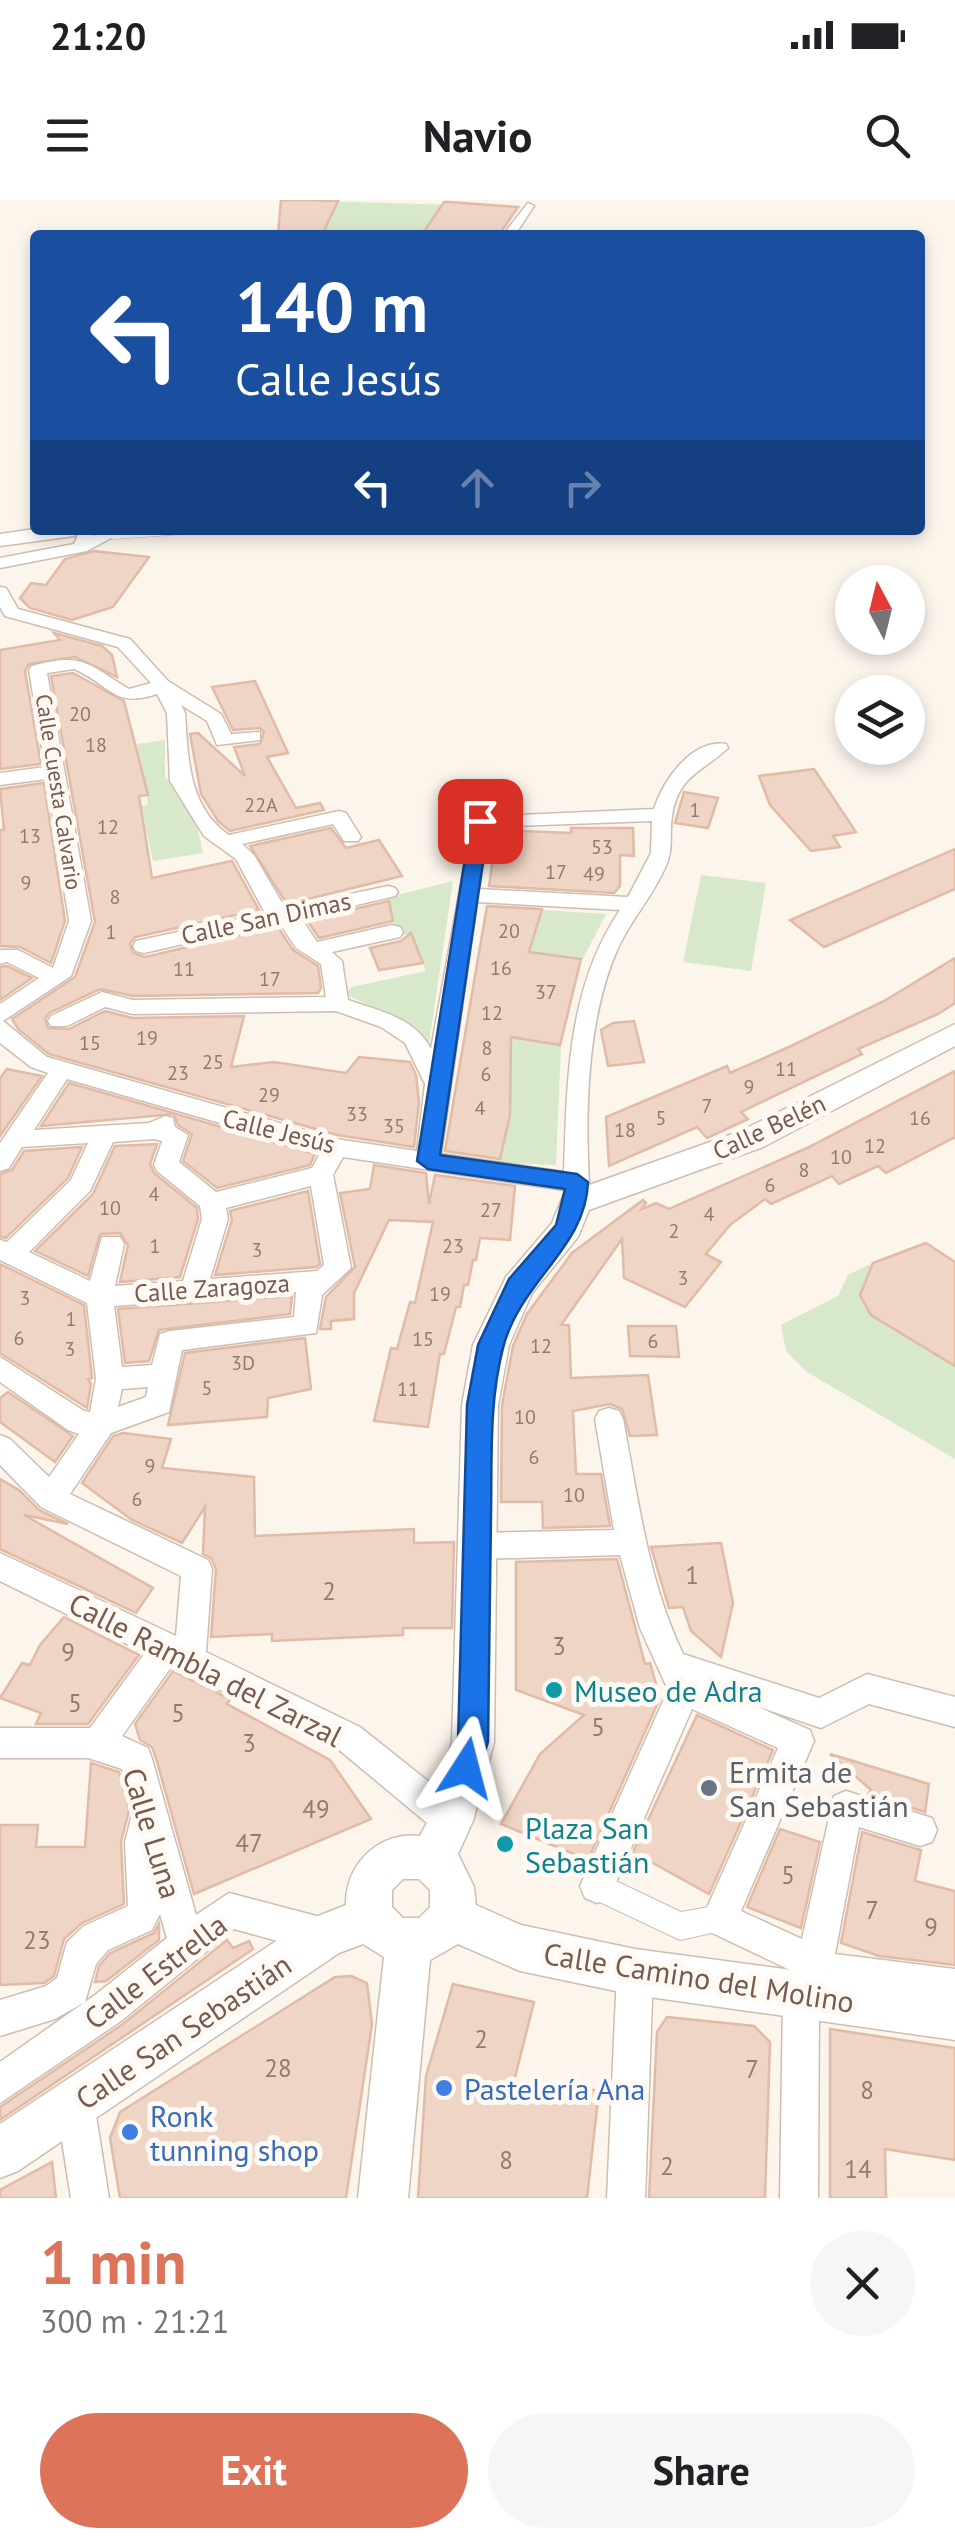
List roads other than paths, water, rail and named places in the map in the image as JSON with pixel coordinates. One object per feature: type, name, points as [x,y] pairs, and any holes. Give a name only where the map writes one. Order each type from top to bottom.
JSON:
[{"type":"street","points":[[512,230],[528,206]]},
{"type":"street","points":[[0,540],[78,539]]},
{"type":"street","points":[[0,564],[47,554],[78,539]]},
{"type":"street","points":[[47,554],[19,578],[4,607],[124,642],[162,685],[176,713],[180,781],[211,832],[244,855],[274,904],[276,914],[291,919],[304,943],[331,960],[338,1004]]},
{"type":"street","name":"Calle Cuesta Calvario","points":[[0,1015],[63,971],[80,921],[38,670],[68,663],[86,666],[116,692],[144,694],[162,685]]},
{"type":"street","points":[[162,685],[214,718],[224,741],[253,736]]},
{"type":"street","points":[[431,1862],[451,1822],[473,1742],[480,1405],[491,1345],[518,1286],[566,1228],[576,1192],[579,1049],[602,958],[651,878],[663,849],[662,815],[680,776],[701,754],[720,748]]},
{"type":"street","points":[[0,779],[54,772]]},
{"type":"street","points":[[428,1161],[480,821],[662,815]]},
{"type":"street","points":[[225,842],[339,817],[351,837]]},
{"type":"street","name":"Calle San Dimas","points":[[144,946],[388,892]]},
{"type":"street","points":[[468,896],[632,904]]},
{"type":"street","points":[[313,949],[392,932]]},
{"type":"street","points":[[0,957],[10,954],[55,977]]},
{"type":"street","points":[[59,1021],[102,999],[133,1007],[338,1004],[389,1022],[414,1038],[437,1084]]},
{"type":"street","name":"Calle Belén","points":[[576,1192],[752,1139],[955,1034]]},
{"type":"street","name":"Calle Jesús","points":[[4,1044],[39,1062],[336,1147],[428,1161],[576,1192]]},
{"type":"street","points":[[0,1162],[62,1069]]},
{"type":"street","points":[[154,1131],[190,1108]]},
{"type":"street","points":[[18,1139],[154,1131],[176,1135],[166,1165],[212,1202],[215,1218],[194,1289]]},
{"type":"street","points":[[100,1297],[5,1252],[82,1186],[103,1136]]},
{"type":"street","points":[[0,1368],[78,1422],[101,1425],[159,1404],[170,1342],[307,1326],[309,1291],[338,1268],[321,1174],[336,1147]]},
{"type":"street","points":[[212,1202],[321,1174]]},
{"type":"street","points":[[51,1498],[101,1425],[110,1378],[100,1297],[112,1244]]},
{"type":"street","name":"Calle Zaragoza","points":[[100,1297],[324,1280]]},
{"type":"street","points":[[110,1378],[164,1375]]},
{"type":"street","points":[[609,1419],[631,1542],[655,1628],[679,1677],[798,1741],[720,1919]]},
{"type":"street","points":[[0,1447],[51,1498],[198,1570],[178,1652]]},
{"type":"street","points":[[480,1546],[631,1542]]},
{"type":"street","name":"Calle Rambla del Zarzal","points":[[0,1566],[348,1738],[451,1822]]},
{"type":"street","name":"Calle Luna","points":[[98,1744],[178,1652]]},
{"type":"street","points":[[679,1677],[821,1714],[867,1689],[955,1712]]},
{"type":"street","points":[[597,1886],[679,1677]]},
{"type":"street","name":"Calle Luna","points":[[0,1743],[98,1744],[117,1747],[136,1760],[186,1944]]},
{"type":"street","points":[[799,2198],[808,1980],[846,1806],[920,1830]]},
{"type":"street","points":[[0,2018],[55,2001],[72,1989],[80,1955],[96,1938],[140,1918],[146,1906],[142,1842],[149,1808]]},
{"type":"street","points":[[383,2198],[390,1930],[368,1892],[382,1869],[406,1857],[431,1862],[450,1881],[453,1905],[449,1917],[433,1936],[390,1930]]},
{"type":"street","name":"Calle Camino del Molino","points":[[597,1886],[680,1926],[720,1919],[808,1980]]},
{"type":"street","name":"Calle Estrella","points":[[0,2084],[108,2008],[229,1910],[324,1936]]},
{"type":"street","name":"Calle Camino del Molino","points":[[449,1917],[520,1948],[635,1972],[808,1980],[955,2016]]},
{"type":"street","name":"Calle San Sebastián","points":[[0,2152],[324,1936],[390,1930]]},
{"type":"street","name":"Calle Camino del Molino","points":[[808,1980],[830,1971],[955,1987]]},
{"type":"street","points":[[626,2198],[635,1972]]},
{"type":"street","points":[[75,2103],[90,2198]]},
{"type":"place","name":"Museo de Adra","points":[[554,1690]]},
{"type":"place","name":"Ermita de San Sebastián","points":[[709,1788]]},
{"type":"place","name":"Plaza San Sebastián","points":[[505,1844]]},
{"type":"place","name":"Pastelería Ana","points":[[444,2088]]},
{"type":"place","name":"Ronk tunning shop","points":[[130,2132]]}]
